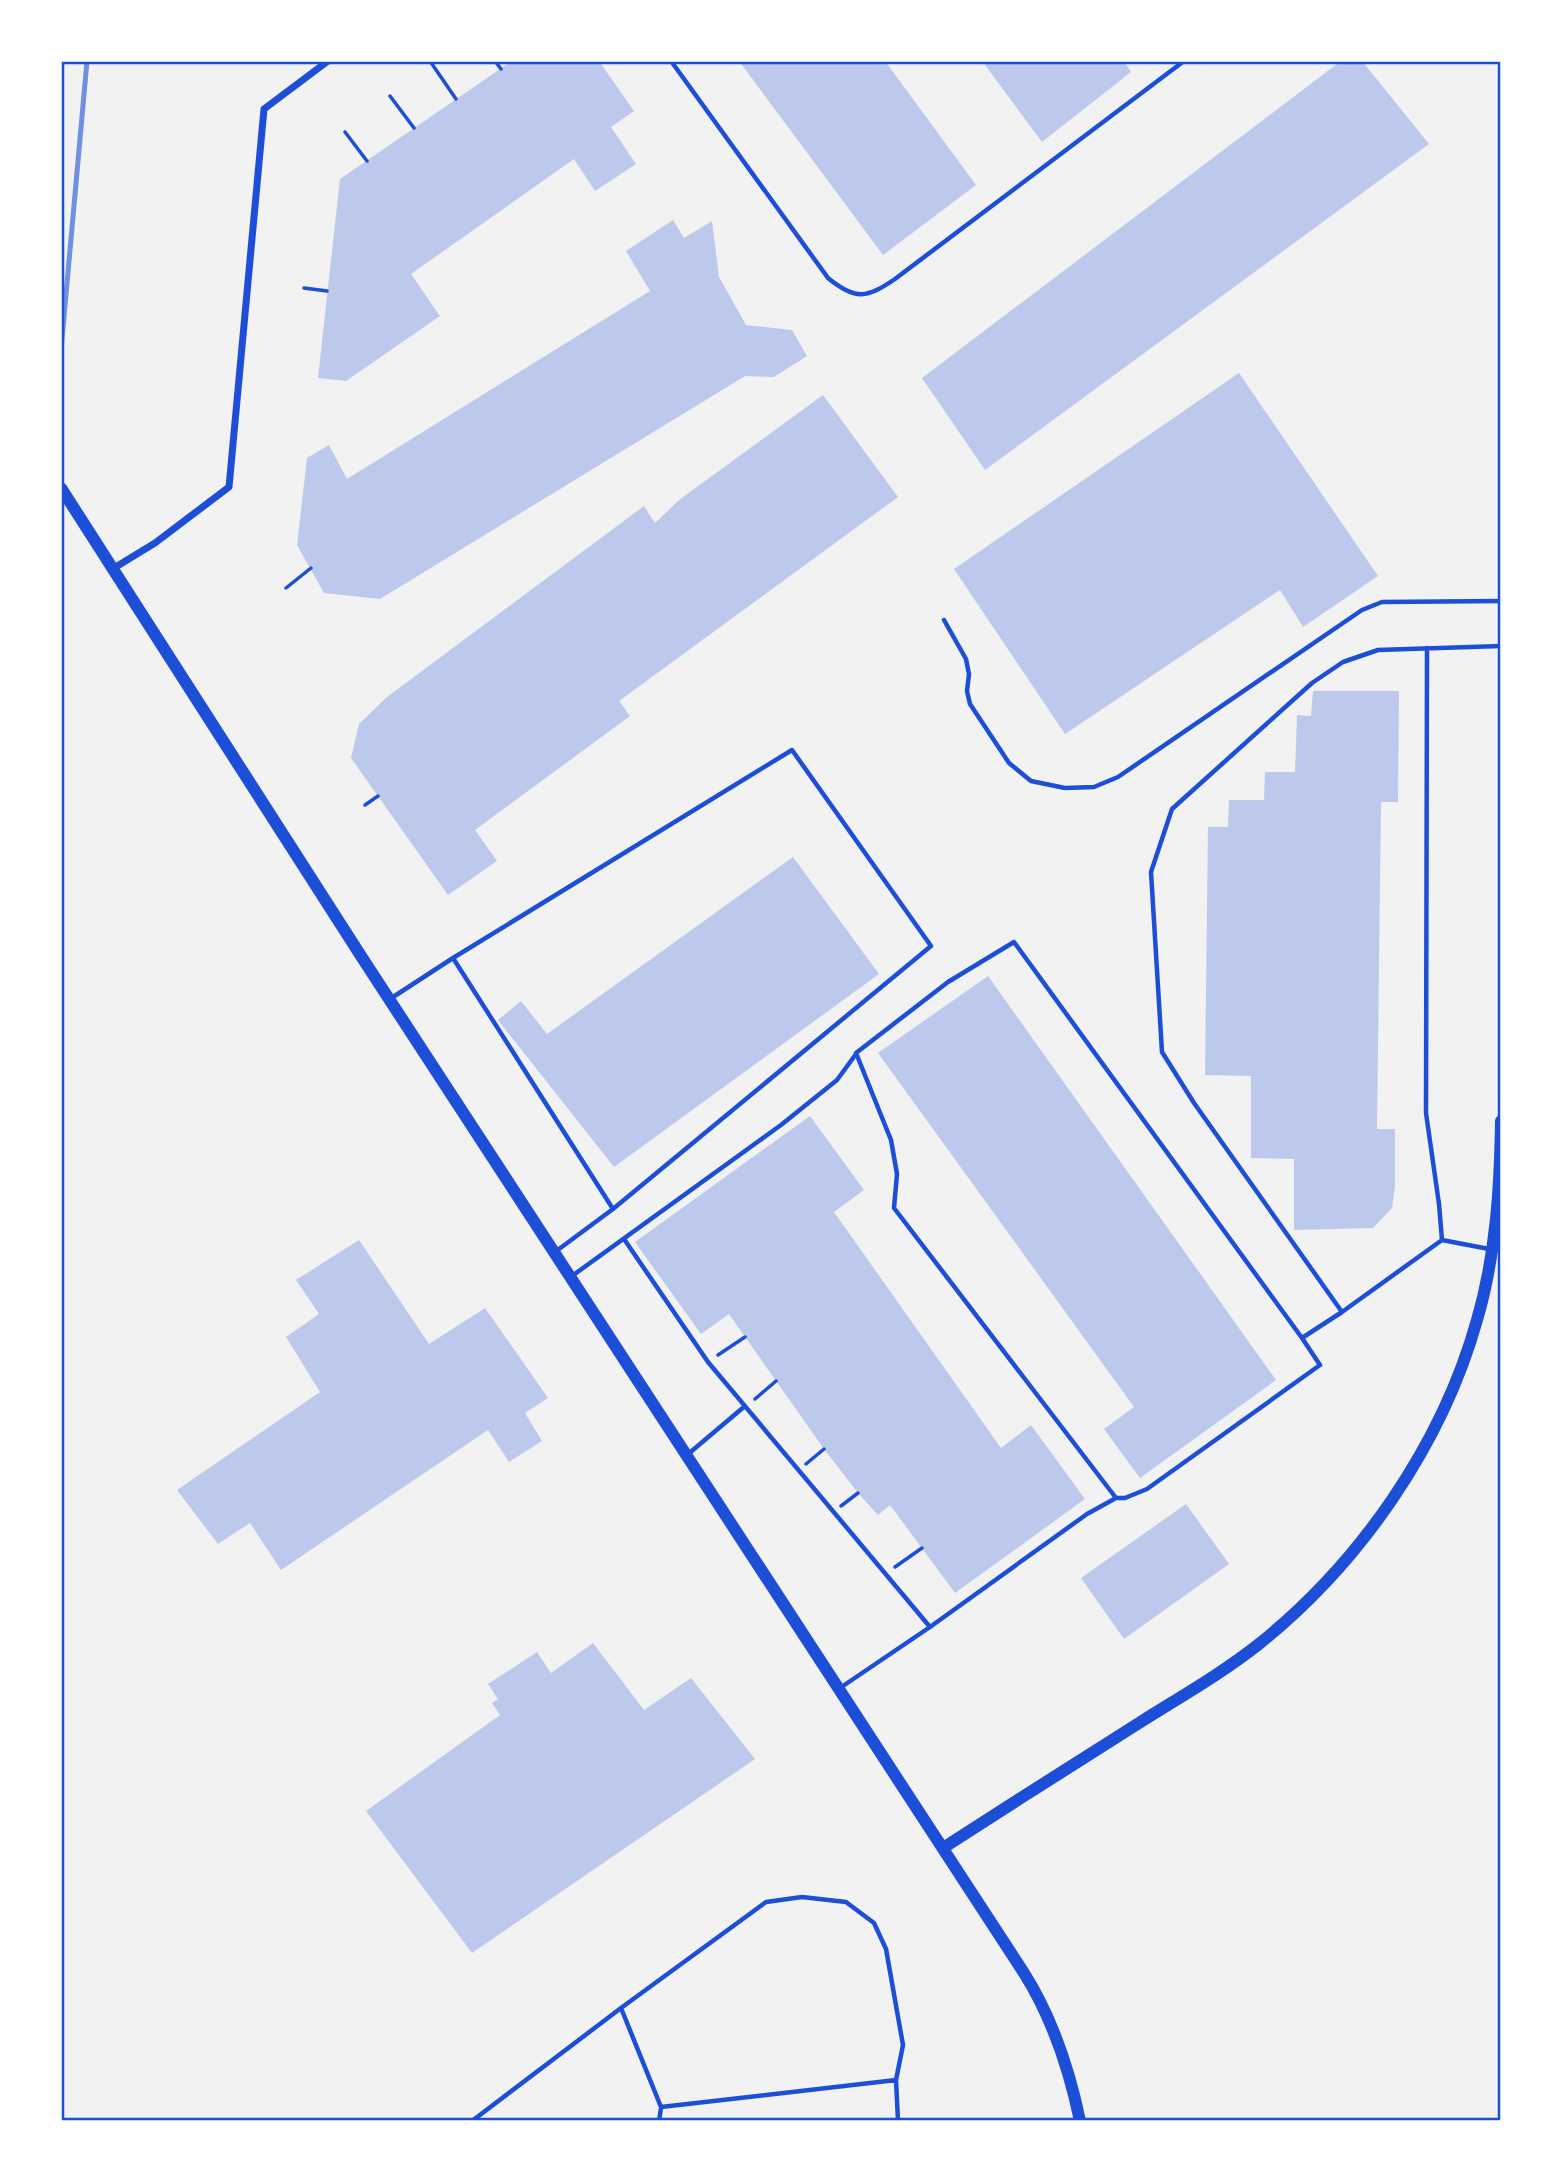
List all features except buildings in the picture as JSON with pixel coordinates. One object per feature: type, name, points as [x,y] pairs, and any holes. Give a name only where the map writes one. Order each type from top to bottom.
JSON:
[{"type":"street","points":[[114,568],[155,543],[229,487],[264,109],[328,61]]},
{"type":"street","points":[[61,488],[570,1278],[1009,1949],[1044,2007],[1066,2064],[1080,2121]]},
{"type":"street","points":[[943,1848],[1226,1668],[1290,1617],[1333,1574],[1373,1526],[1397,1491],[1444,1409],[1478,1320],[1493,1250],[1501,1121]]},
{"type":"lane","points":[[671,61],[828,278],[842,289],[868,295],[895,279],[1184,61]]},
{"type":"lane","points":[[944,620],[966,659],[970,704],[1009,764],[1031,781],[1065,788],[1094,787],[1118,777],[1362,610],[1382,602],[1501,601]]},
{"type":"lane","points":[[1342,1312],[1194,1103],[1162,1052],[1151,872],[1172,809],[1312,683],[1343,662],[1378,650],[1501,646]]},
{"type":"lane","points":[[1427,648],[1426,1114],[1442,1240]]},
{"type":"lane","points":[[390,999],[792,750],[930,947],[613,1209],[555,1253]]},
{"type":"lane","points":[[570,1278],[791,1118],[837,1080],[856,1053],[948,982],[1014,942],[1320,1365],[1147,1489],[1125,1498],[1116,1498],[1087,1514],[839,1689]]},
{"type":"lane","points":[[453,958],[613,1209]]},
{"type":"lane","points":[[856,1053],[891,1140],[897,1174],[894,1208],[1116,1498]]},
{"type":"lane","points":[[624,1239],[708,1362],[930,1627]]},
{"type":"lane","points":[[1302,1338],[1442,1240],[1493,1250]]},
{"type":"lane","points":[[686,1455],[745,1406]]},
{"type":"lane","points":[[472,2121],[766,1902],[802,1897],[846,1902],[874,1923],[886,1949],[903,2045],[896,2080],[898,2121]]},
{"type":"lane","points":[[621,2008],[661,2107],[659,2121]]},
{"type":"lane","points":[[661,2107],[896,2080]]},
{"type":"path","points":[[495,61],[501,69]]},
{"type":"path","points":[[432,64],[456,99]]},
{"type":"path","points":[[390,96],[414,128]]},
{"type":"path","points":[[345,132],[367,161]]},
{"type":"path","points":[[304,288],[327,291]]},
{"type":"path","points":[[286,588],[311,568]]},
{"type":"path","points":[[365,804],[378,796]]},
{"type":"path","points":[[731,1346],[745,1337]]},
{"type":"path","points":[[767,1390],[776,1381]]},
{"type":"path","points":[[834,1512],[858,1493]]},
{"type":"path","points":[[886,1573],[922,1548]]},
{"type":"railway","points":[[61,350],[87,61]]}]
